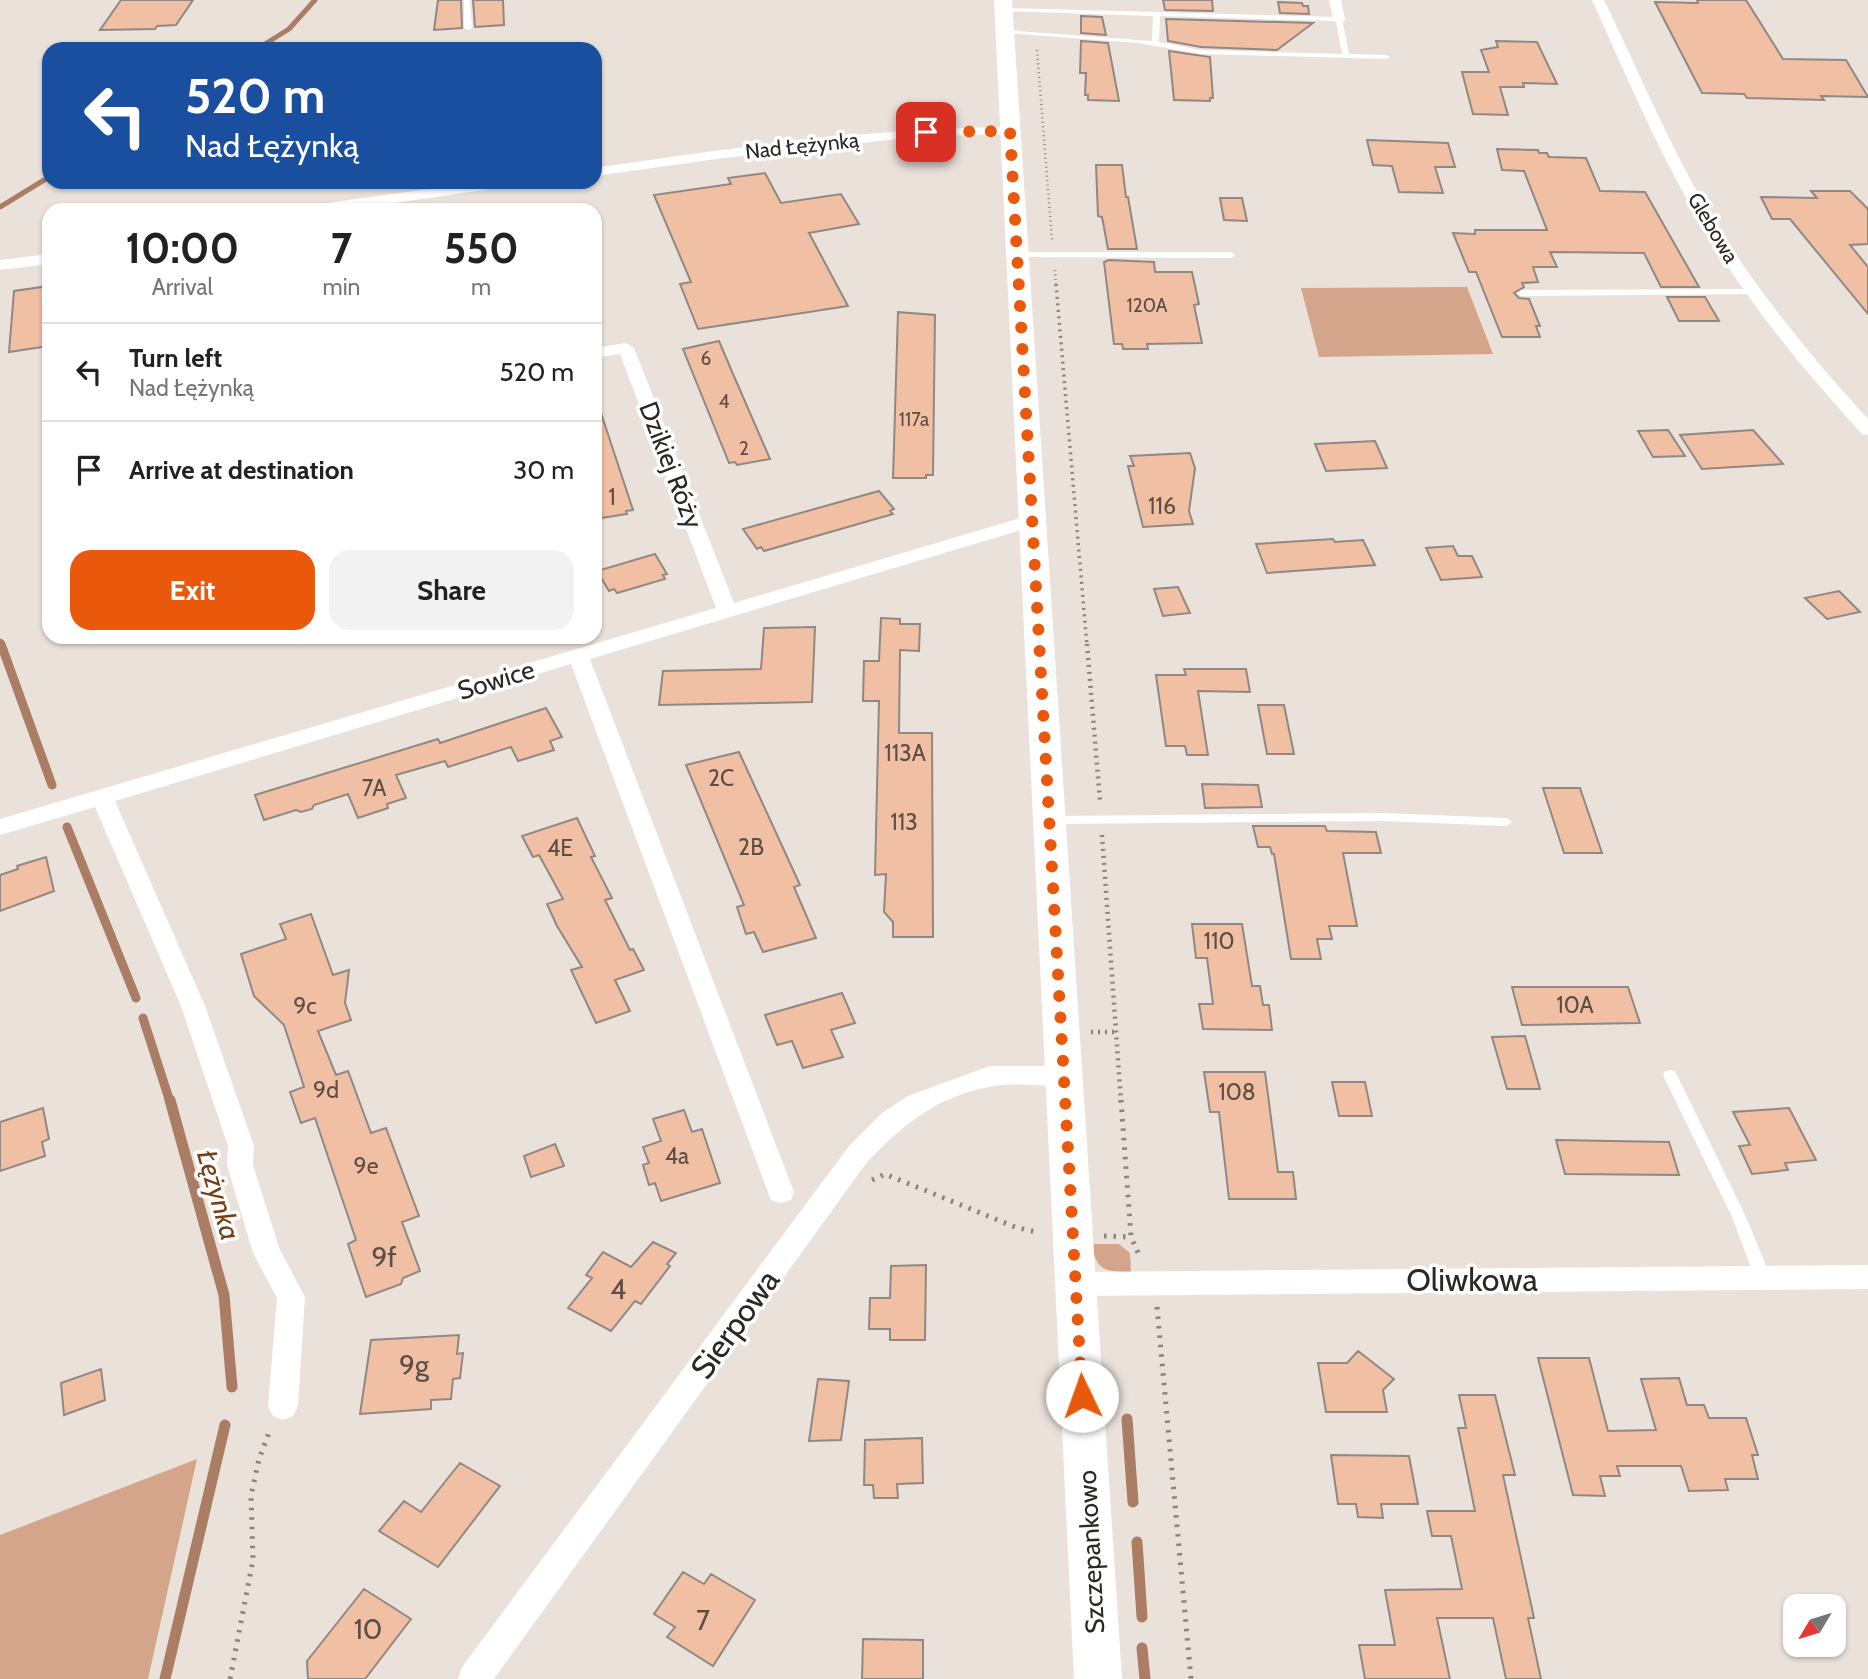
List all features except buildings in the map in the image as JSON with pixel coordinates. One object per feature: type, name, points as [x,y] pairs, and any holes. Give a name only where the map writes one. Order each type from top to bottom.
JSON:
[{"type":"street","points":[[1335,0],[1339,19]]},
{"type":"street","name":"Glebowa","points":[[1598,0],[1689,189],[1753,292],[1801,354],[1868,430]]},
{"type":"street","name":"Szczepankowo","points":[[1004,14],[1098,1679]]},
{"type":"street","name":"Nad Łężynką","points":[[602,171],[926,132],[1010,131]]},
{"type":"street","points":[[362,203],[462,189]]},
{"type":"street","points":[[0,265],[42,260]]},
{"type":"street","name":"Dzikiej Róży","points":[[602,352],[626,348],[727,611]]},
{"type":"street","name":"Sowice","points":[[0,827],[1031,521]]},
{"type":"street","points":[[578,655],[780,1192]]},
{"type":"street","points":[[102,797],[193,1006],[240,1146],[240,1165],[267,1253],[291,1297],[283,1406]]},
{"type":"street","name":"Sierpowa","points":[[474,1679],[858,1154],[891,1120],[917,1103],[990,1076],[1064,1076]]},
{"type":"street","name":"Oliwkowa","points":[[1077,1284],[1868,1277]]},
{"type":"lane","points":[[467,0],[468,28]]},
{"type":"lane","points":[[1004,14],[1157,14],[1339,19],[1346,56]]},
{"type":"lane","points":[[1004,14],[1036,31],[1155,44],[1201,52],[1386,57]]},
{"type":"lane","points":[[1155,44],[1157,14]]},
{"type":"lane","points":[[1017,254],[1231,255]]},
{"type":"lane","points":[[1521,293],[1753,292]]},
{"type":"lane","points":[[1048,820],[1383,817],[1506,821]]},
{"type":"lane","points":[[1670,1075],[1739,1217],[1763,1278]]},
{"type":"path","points":[[1036,31],[1101,820],[1131,1237],[1141,1259]]},
{"type":"path","points":[[863,1184],[885,1174],[1015,1227],[1053,1236]]},
{"type":"path","points":[[1089,1236],[1131,1237]]},
{"type":"path","points":[[1157,1301],[1191,1679]]},
{"type":"path","points":[[230,1679],[254,1560],[251,1496],[259,1459],[271,1427],[283,1406]]},
{"type":"shaded area","points":[[1467,287],[1493,354],[1319,357],[1301,288]]},
{"type":"shaded area","points":[[1091,1244],[1119,1244],[1130,1253],[1131,1272],[1108,1270],[1099,1265]]},
{"type":"shaded area","points":[[197,1459],[148,1679],[0,1679],[0,1535]]},
{"type":"waterway","name":"Łężynka","points":[[268,42],[289,29],[315,0]]},
{"type":"waterway","name":"Łężynka","points":[[0,207],[42,181]]},
{"type":"waterway","name":"Łężynka","points":[[0,642],[1,646]]},
{"type":"waterway","name":"Łężynka","points":[[1,644],[52,785]]},
{"type":"waterway","name":"Łężynka","points":[[67,827],[136,998]]},
{"type":"waterway","name":"Łężynka","points":[[143,1018],[170,1102]]},
{"type":"waterway","name":"Łężynka","points":[[170,1100],[224,1295],[232,1387]]},
{"type":"waterway","points":[[1127,1419],[1133,1502]]},
{"type":"waterway","name":"Łężynka","points":[[165,1679],[225,1425]]},
{"type":"waterway","points":[[1137,1542],[1142,1617]]},
{"type":"waterway","points":[[1142,1648],[1145,1679]]},
{"type":"route","points":[[926,132],[1010,131],[1082,1396]]}]
